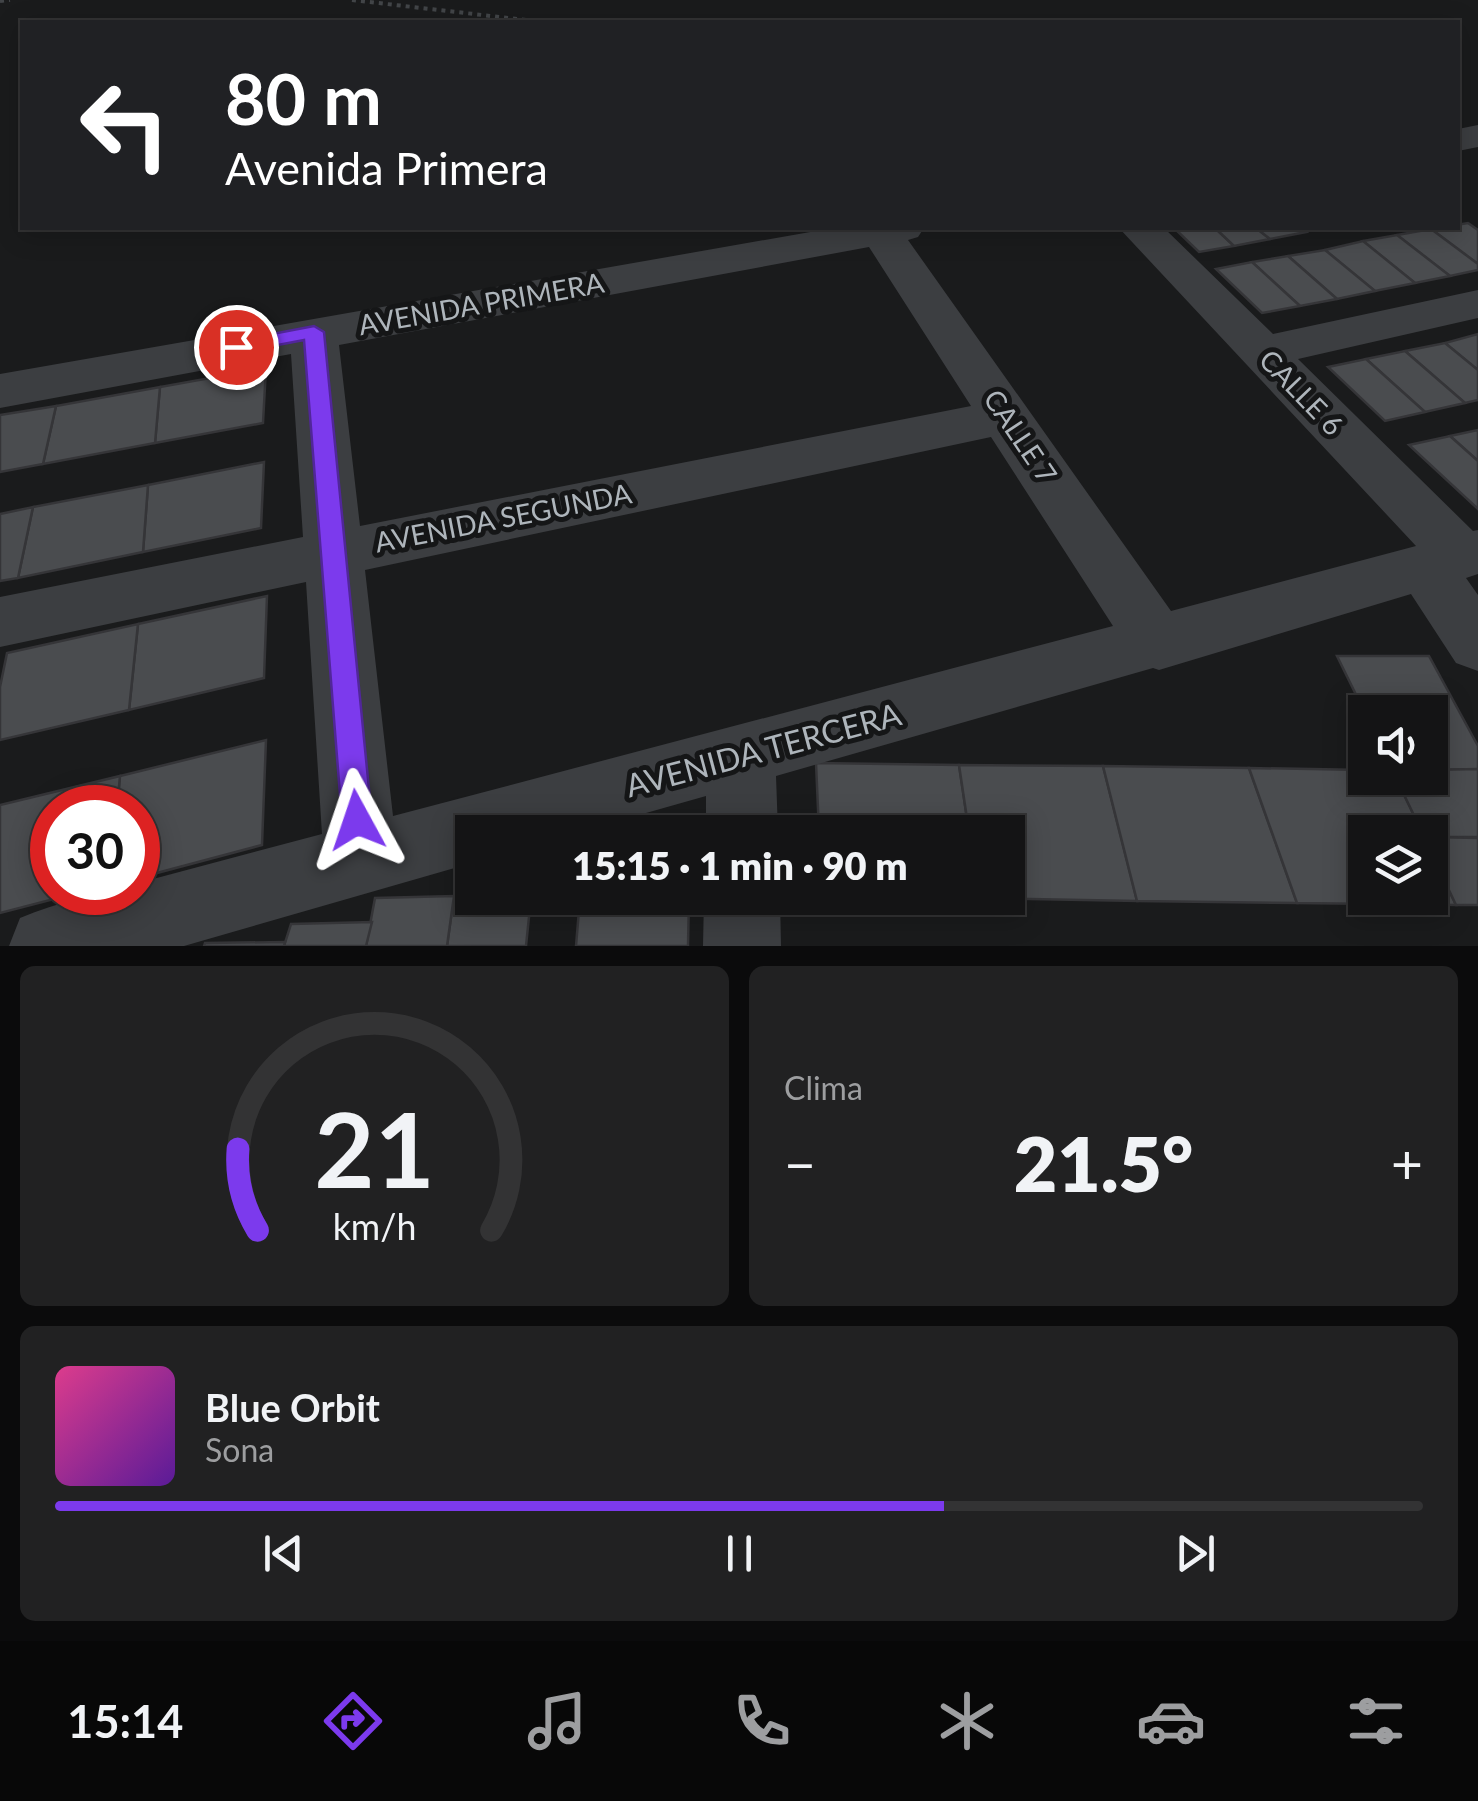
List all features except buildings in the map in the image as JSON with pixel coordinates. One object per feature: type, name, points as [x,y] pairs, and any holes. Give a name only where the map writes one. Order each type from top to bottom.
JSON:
[{"type":"street","name":"AVENIDA PRIMERA","points":[[0,390],[886,230]]},
{"type":"street","name":"CALLE 7","points":[[893,230],[1008,416],[1159,644]]},
{"type":"street","name":"CALLE 6","points":[[1142,230],[1263,352],[1455,558],[1478,645]]},
{"type":"street","points":[[1263,352],[1478,304]]},
{"type":"street","points":[[314,332],[360,858]]},
{"type":"street","name":"AVENIDA SEGUNDA","points":[[0,622],[334,550],[1008,416]]},
{"type":"street","name":"AVENIDA TERCERA","points":[[48,946],[741,754],[1159,644],[1455,558]]},
{"type":"street","points":[[741,754],[742,815]]},
{"type":"street","points":[[742,915],[742,946]]},
{"type":"path","points":[[0,1],[10,0]]},
{"type":"path","points":[[352,0],[527,20]]},
{"type":"route","points":[[236,347],[314,332],[357,820]]}]
